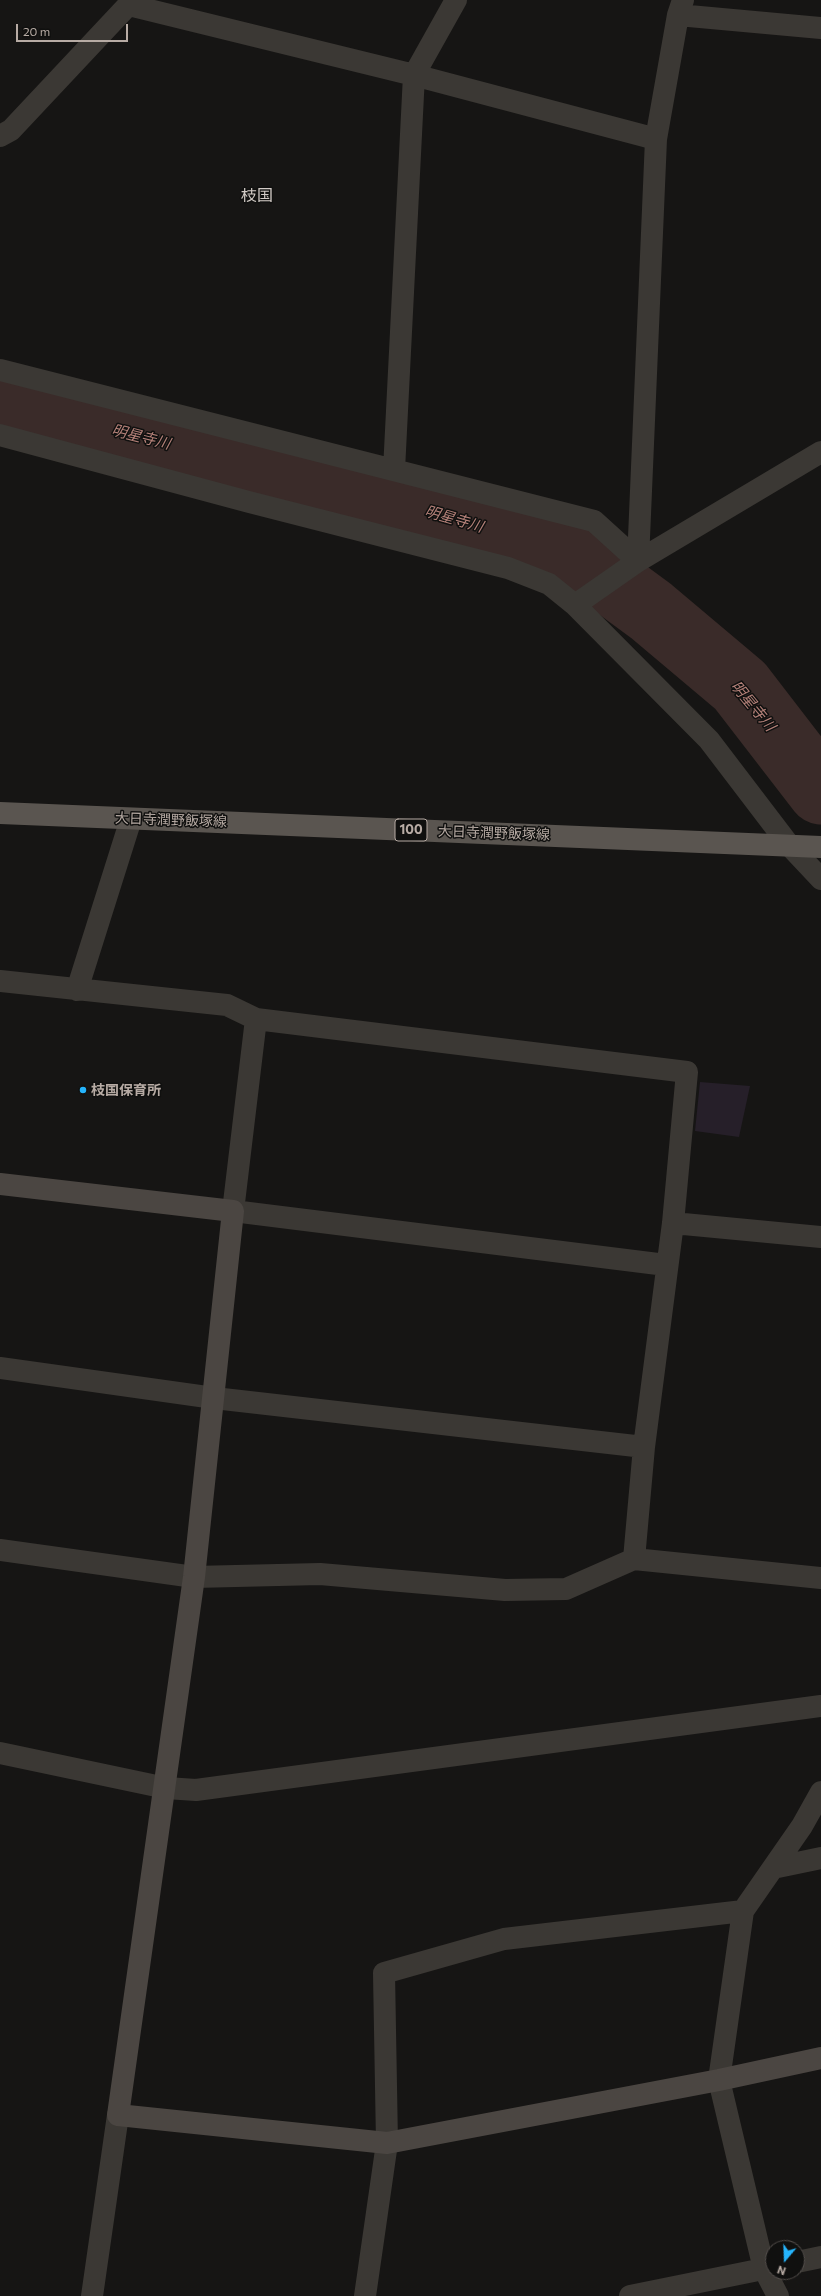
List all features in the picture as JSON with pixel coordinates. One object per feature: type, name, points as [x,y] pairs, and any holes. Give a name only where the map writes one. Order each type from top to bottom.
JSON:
[{"type":"main road","name":"大日寺潤野飯塚線","points":[[0,813],[821,847]]},
{"type":"street","points":[[394,470],[414,75],[456,0]]},
{"type":"street","points":[[0,136],[11,130],[131,2],[656,139]]},
{"type":"street","points":[[638,561],[656,139],[680,8],[821,28]]},
{"type":"street","points":[[0,370],[594,521],[638,561]]},
{"type":"street","points":[[0,435],[257,504],[508,568],[549,584],[575,605],[709,740],[790,845],[821,879]]},
{"type":"street","points":[[575,605],[638,561],[821,452]]},
{"type":"street","points":[[77,990],[131,818]]},
{"type":"street","points":[[0,981],[227,1005],[256,1019],[687,1072],[672,1223],[644,1447],[634,1559]]},
{"type":"street","points":[[92,2296],[166,1788],[194,1577],[233,1211],[256,1019]]},
{"type":"street","points":[[0,1184],[233,1211],[666,1265]]},
{"type":"street","points":[[672,1223],[821,1237]]},
{"type":"street","points":[[0,1368],[214,1398],[644,1447]]},
{"type":"street","points":[[0,1550],[194,1577],[320,1574],[505,1590],[566,1589],[634,1559],[821,1578]]},
{"type":"street","points":[[0,1753],[166,1788],[196,1790],[821,1706]]},
{"type":"street","points":[[765,2257],[718,2080],[743,1911],[802,1826],[821,1792]]},
{"type":"street","points":[[773,1868],[821,1858]]},
{"type":"street","points":[[365,2296],[387,2143],[384,1973],[504,1939],[743,1911]]},
{"type":"street","points":[[118,2115],[387,2143],[718,2080],[821,2058]]},
{"type":"street","points":[[805,2260],[821,2257]]},
{"type":"street","points":[[630,2296],[765,2269]]},
{"type":"street","points":[[772,2280],[778,2296]]},
{"type":"shaded area","points":[[700,1082],[750,1086],[739,1137],[695,1131]]},
{"type":"waterway","name":"明星寺川","points":[[0,403],[326,483],[560,549],[594,569],[651,611],[740,686],[821,791]]},
{"type":"place","name":"枝国保育所","points":[[83,1090]]},
{"type":"district","name":"枝国","points":[[257,196]]}]
